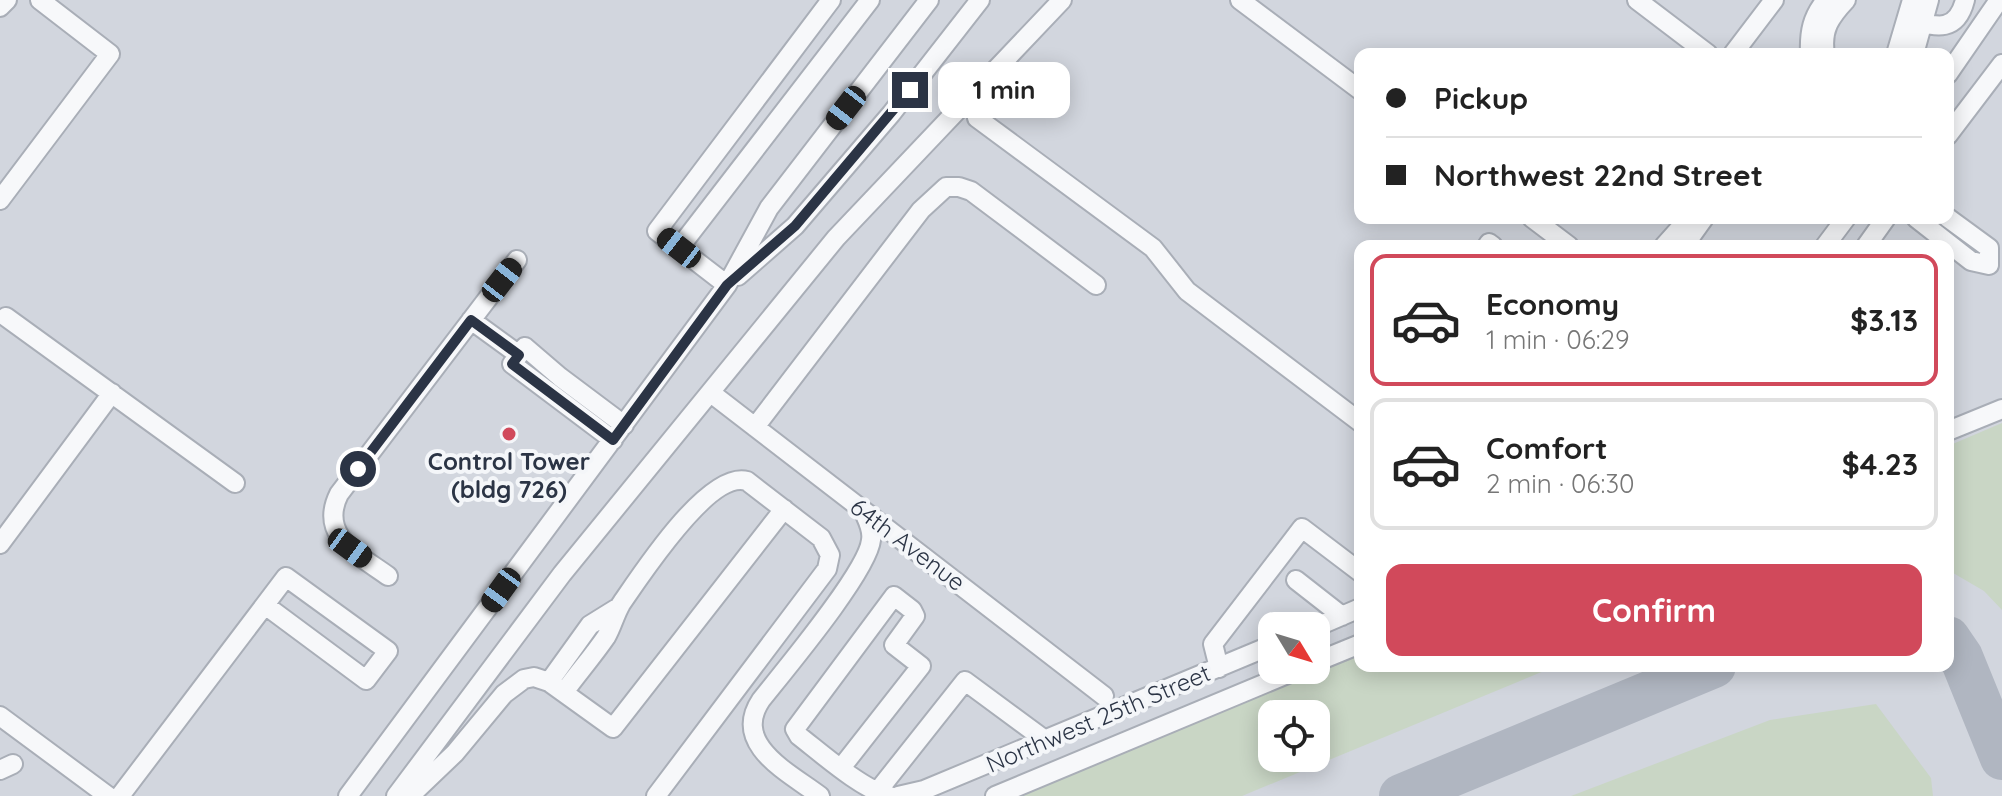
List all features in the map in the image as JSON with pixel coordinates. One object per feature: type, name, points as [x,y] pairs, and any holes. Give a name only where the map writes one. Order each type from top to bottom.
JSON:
[{"type":"street","points":[[0,7],[7,0]]},
{"type":"street","points":[[0,200],[110,54],[40,0]]},
{"type":"street","points":[[727,285],[657,231],[831,0]]},
{"type":"street","points":[[679,248],[870,0]]},
{"type":"street","points":[[348,796],[727,285],[769,208],[929,0]]},
{"type":"street","points":[[727,285],[795,226],[891,114],[980,0]]},
{"type":"street","points":[[396,796],[562,574],[856,214],[1062,0]]},
{"type":"street","points":[[1240,0],[1354,86]]},
{"type":"street","points":[[1637,0],[1700,48]]},
{"type":"street","points":[[1810,48],[1810,30],[1816,12],[1826,0]]},
{"type":"street","points":[[1824,48],[1826,25],[1846,0]]},
{"type":"street","points":[[1912,0],[1915,21]]},
{"type":"street","points":[[1907,48],[1915,21],[1929,0]]},
{"type":"street","points":[[1915,21],[1939,27],[1949,25],[1958,17],[1965,0]]},
{"type":"street","points":[[1954,65],[1999,0]]},
{"type":"street","points":[[1738,48],[1769,6]]},
{"type":"street","points":[[1954,127],[2002,64]]},
{"type":"street","points":[[977,118],[1153,248],[1187,291],[1354,414]]},
{"type":"street","points":[[755,427],[921,210],[946,187],[971,191],[1096,285]]},
{"type":"street","points":[[1954,222],[1989,248],[1989,265],[1971,261],[1954,248]]},
{"type":"street","points":[[1540,224],[1561,240]]},
{"type":"street","points":[[1669,240],[1684,224]]},
{"type":"street","points":[[1924,224],[1944,240]]},
{"type":"street","points":[[388,576],[342,540],[332,520],[333,505],[517,260]]},
{"type":"street","points":[[6,317],[235,483]]},
{"type":"street","points":[[471,320],[519,355],[525,347],[618,433]]},
{"type":"street","points":[[0,544],[112,393]]},
{"type":"street","name":"64th Avenue","points":[[711,393],[1104,696]]},
{"type":"street","points":[[1954,429],[2002,409]]},
{"type":"street","points":[[557,686],[590,625],[619,607],[696,505],[721,485],[737,478],[747,481],[821,538],[830,555],[827,569],[656,796]]},
{"type":"street","points":[[410,796],[455,753],[513,685],[534,677],[557,686],[613,728],[784,509]]},
{"type":"street","points":[[820,796],[761,751],[754,740],[753,718],[761,700],[861,567],[871,539],[863,510]]},
{"type":"street","points":[[1219,668],[1213,644],[1302,528],[1354,567]]},
{"type":"street","points":[[120,796],[286,577],[388,651],[366,680],[265,605]]},
{"type":"street","points":[[1296,580],[1351,612]]},
{"type":"street","points":[[841,768],[921,666],[894,645],[915,616],[894,596],[795,729],[799,736],[841,768],[883,794],[965,681],[1045,740]]},
{"type":"street","points":[[1330,621],[1351,612]]},
{"type":"street","points":[[1330,656],[1354,646]]},
{"type":"street","name":"Northwest 25th Street","points":[[898,796],[924,790],[1258,651]]},
{"type":"street","points":[[995,796],[1263,684]]},
{"type":"street","points":[[0,716],[108,796]]},
{"type":"shaded area","points":[[0,0],[2002,0],[2002,796],[0,796]]},
{"type":"green space","points":[[2002,423],[2002,610],[1984,591],[1954,574],[1954,443]]},
{"type":"green space","points":[[1354,657],[1354,672],[1542,672],[1330,760],[1330,700],[1258,700],[1258,772],[1300,772],[1242,796],[1018,796],[1290,684],[1330,684],[1330,667]]},
{"type":"green space","points":[[1876,704],[1931,778],[1933,796],[1571,796],[1770,720]]},
{"type":"taxiway","points":[[1954,647],[2002,758]]},
{"type":"taxiway","points":[[1401,796],[1700,672]]},
{"type":"place","name":"Control Tower (bldg 726)","points":[[509,434]]},
{"type":"route","points":[[358,469],[471,320],[519,355],[512,364],[613,440],[727,285],[795,226],[910,90]]}]
